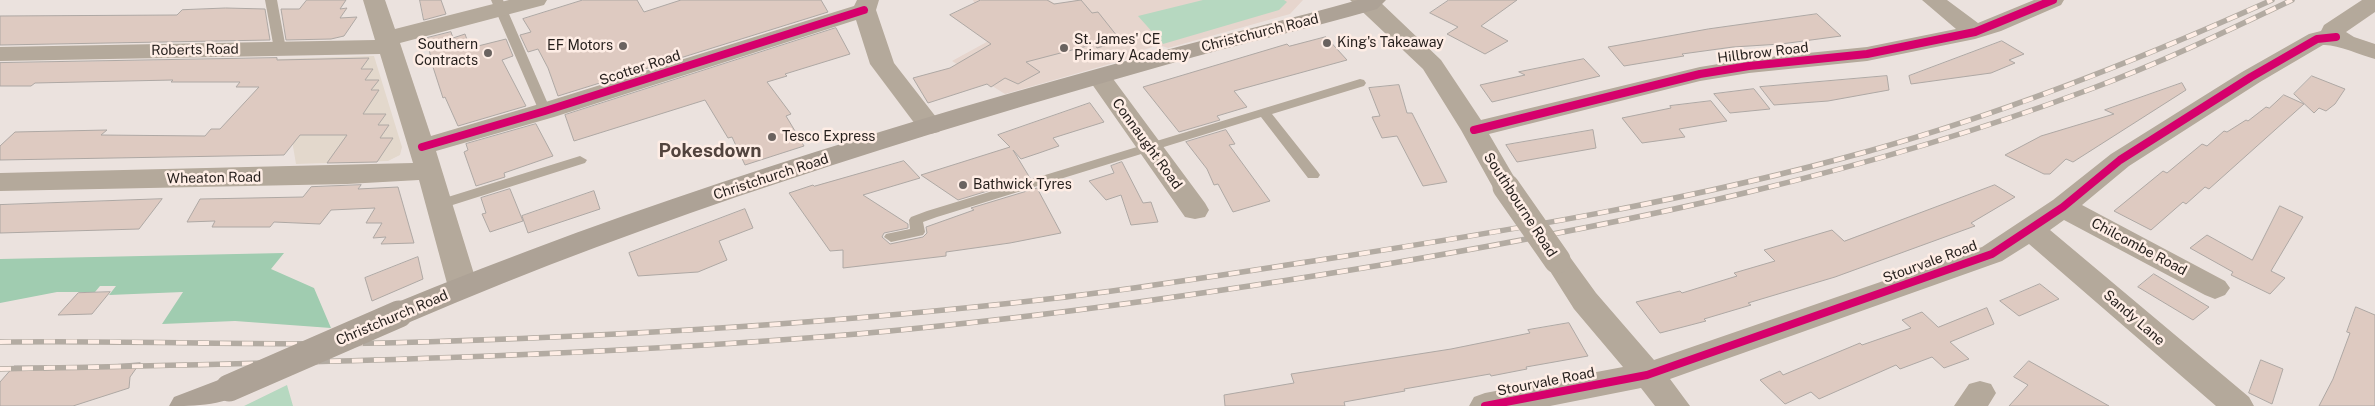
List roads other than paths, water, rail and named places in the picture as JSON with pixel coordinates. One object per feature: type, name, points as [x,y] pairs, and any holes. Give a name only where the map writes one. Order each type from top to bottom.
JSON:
[{"type":"main road","name":"Christchurch Road","points":[[185,406],[463,287],[735,187],[930,126],[1163,58],[1369,1]]},
{"type":"street","points":[[374,0],[440,204],[463,287]]},
{"type":"street","name":"Roberts Road","points":[[0,54],[280,49],[388,43],[499,5],[536,0]]},
{"type":"street","points":[[1933,0],[1975,32]]},
{"type":"street","name":"Hillbrow Road","points":[[1474,130],[1700,74],[1749,66],[1867,54],[1975,32],[2053,0]]},
{"type":"street","name":"Southbourne Road","points":[[1369,1],[1432,65],[1474,130],[1506,187],[1585,302],[1674,406]]},
{"type":"street","points":[[2375,2],[2332,30],[2336,37],[2346,43],[2375,52]]},
{"type":"street","points":[[866,5],[882,64],[930,126]]},
{"type":"street","name":"Scotter Road","points":[[425,159],[545,111],[866,5]]},
{"type":"street","name":"Stourvale Road","points":[[1485,406],[1648,375],[1992,254],[2031,230],[2063,207],[2120,160],[2251,77],[2317,39],[2336,37]]},
{"type":"street","name":"Connaught Road","points":[[1099,77],[1195,210]]},
{"type":"street","name":"Wheaton Road","points":[[0,182],[338,176],[425,159]]},
{"type":"street","name":"Chilcombe Road","points":[[2063,207],[2215,288]]},
{"type":"street","name":"Sandy Lane","points":[[2031,230],[2238,406]]},
{"type":"lane","points":[[271,0],[280,49]]},
{"type":"lane","points":[[499,5],[545,111]]},
{"type":"lane","points":[[891,237],[918,232],[916,220],[932,214],[1149,146],[1360,83]]},
{"type":"lane","points":[[1264,112],[1313,175]]},
{"type":"lane","points":[[440,204],[580,160]]},
{"type":"railway","points":[[0,342],[336,344],[637,333],[805,322],[973,307],[1092,294],[1195,279],[1536,225],[1670,199],[1803,169],[1921,136],[2023,102],[2173,43],[2272,0]]},
{"type":"railway","points":[[0,369],[429,358],[643,349],[750,342],[924,328],[992,320],[1126,304],[1326,274],[1481,248],[1657,213],[1745,193],[1918,147],[2003,120],[2114,80],[2292,0]]},
{"type":"place","name":"King's Takeaway","points":[[1327,43]]},
{"type":"place","name":"EF Motors","points":[[623,46]]},
{"type":"place","name":"St. James' CE Primary Academy","points":[[1064,48]]},
{"type":"place","name":"Southern Contracts","points":[[488,53]]},
{"type":"place","name":"Tesco Express","points":[[772,137]]},
{"type":"place","name":"Bathwick Tyres","points":[[963,185]]},
{"type":"district","name":"Pokesdown","points":[[710,151]]}]
